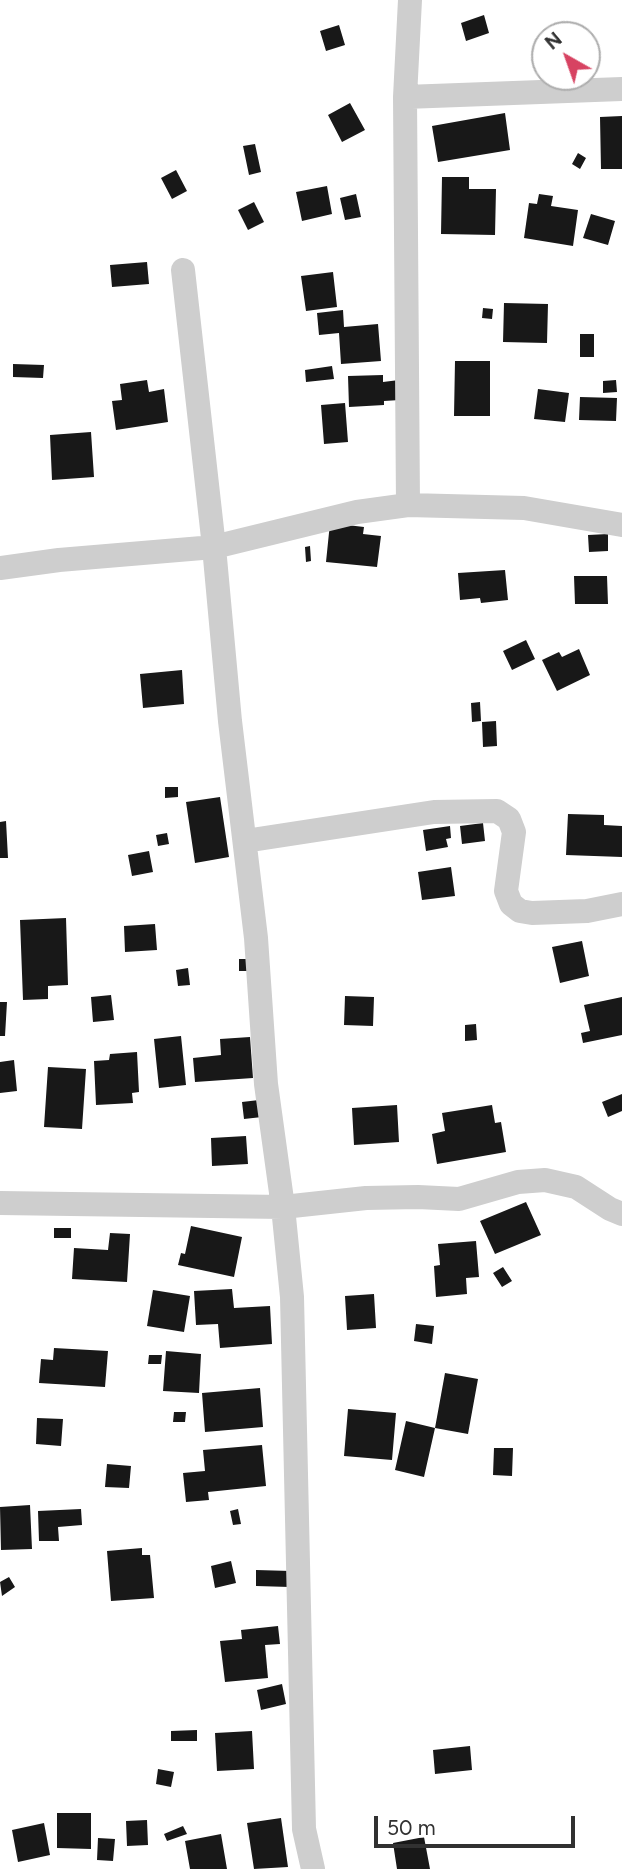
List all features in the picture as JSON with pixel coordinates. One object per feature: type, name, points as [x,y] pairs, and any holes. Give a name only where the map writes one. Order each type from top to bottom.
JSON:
[{"type":"street","points":[[408,505],[405,97],[410,0]]},
{"type":"street","points":[[405,97],[622,89]]},
{"type":"street","points":[[183,270],[214,547],[230,721],[256,939],[266,1084],[292,1297],[304,1829],[313,1869]]},
{"type":"street","points":[[0,568],[214,547],[357,512],[408,505],[524,508],[622,525]]},
{"type":"street","points":[[245,841],[434,811],[497,811],[509,818],[514,832],[506,891],[511,904],[520,911],[587,911],[622,904]]},
{"type":"street","points":[[0,1203],[283,1208],[366,1198],[459,1199],[518,1182],[545,1180],[576,1186],[622,1214]]},
{"type":"building","points":[[484,15],[489,33],[466,41],[461,23]]},
{"type":"building","points":[[339,25],[345,45],[326,51],[320,31]]},
{"type":"building","points":[[350,103],[365,130],[342,142],[328,115]]},
{"type":"building","points":[[505,113],[510,150],[438,162],[432,126]]},
{"type":"building","points":[[622,116],[622,169],[601,169],[600,117]]},
{"type":"building","points":[[255,144],[261,172],[249,175],[243,146]]},
{"type":"building","points":[[578,153],[586,158],[580,169],[572,164]]},
{"type":"building","points":[[176,170],[187,191],[172,199],[161,178]]},
{"type":"building","points":[[442,177],[469,177],[469,189],[496,189],[495,235],[441,234]]},
{"type":"building","points":[[327,186],[332,214],[302,221],[296,192]]},
{"type":"building","points":[[356,194],[361,217],[345,220],[340,198]]},
{"type":"building","points":[[539,194],[553,196],[551,206],[578,210],[573,246],[524,238],[529,203],[537,204]]},
{"type":"building","points":[[254,202],[264,222],[248,230],[238,210]]},
{"type":"building","points":[[591,214],[615,221],[608,245],[583,238]]},
{"type":"building","points":[[147,262],[149,284],[112,287],[110,265]]},
{"type":"building","points":[[333,272],[337,307],[306,311],[301,276]]},
{"type":"building","points":[[504,303],[548,304],[547,343],[503,342]]},
{"type":"building","points":[[483,308],[493,309],[492,319],[482,318]]},
{"type":"building","points":[[343,310],[344,327],[378,324],[381,361],[341,364],[339,333],[319,335],[317,313]]},
{"type":"building","points":[[580,334],[594,334],[594,357],[580,357]]},
{"type":"building","points":[[455,361],[490,361],[490,416],[454,416]]},
{"type":"building","points":[[13,364],[44,365],[43,378],[13,377]]},
{"type":"building","points":[[332,366],[334,379],[306,382],[305,370]]},
{"type":"building","points":[[383,375],[383,382],[399,380],[400,400],[384,401],[384,405],[349,407],[348,376]]},
{"type":"building","points":[[147,380],[149,392],[164,389],[168,422],[116,430],[112,401],[122,400],[120,384]]},
{"type":"building","points":[[616,380],[617,392],[603,393],[603,381]]},
{"type":"building","points":[[538,389],[569,393],[565,422],[534,419]]},
{"type":"building","points":[[580,397],[617,398],[616,421],[579,420]]},
{"type":"building","points":[[345,403],[348,442],[324,444],[321,405]]},
{"type":"building","points":[[91,432],[94,477],[52,480],[50,435]]},
{"type":"building","points":[[330,523],[364,527],[363,534],[381,536],[377,567],[326,562]]},
{"type":"building","points":[[608,534],[608,551],[589,552],[588,535]]},
{"type":"building","points":[[310,546],[311,561],[306,562],[305,547]]},
{"type":"building","points":[[505,570],[508,600],[481,603],[480,598],[460,600],[458,573]]},
{"type":"building","points":[[574,576],[607,576],[608,604],[575,604]]},
{"type":"building","points":[[526,640],[535,659],[512,670],[503,651]]},
{"type":"building","points":[[579,649],[590,675],[557,691],[542,660],[559,652],[562,657]]},
{"type":"building","points":[[182,670],[184,704],[143,708],[140,674]]},
{"type":"building","points":[[480,702],[481,721],[472,722],[471,703]]},
{"type":"building","points":[[496,721],[497,746],[483,747],[482,722]]},
{"type":"building","points":[[165,787],[178,787],[178,797],[165,798]]},
{"type":"building","points":[[220,797],[229,857],[195,863],[186,802]]},
{"type":"building","points":[[568,814],[604,815],[604,825],[622,826],[622,857],[566,855]]},
{"type":"building","points":[[6,821],[8,858],[0,858],[0,822]]},
{"type":"building","points":[[483,823],[485,841],[462,844],[460,826]]},
{"type":"building","points":[[450,826],[451,838],[446,839],[448,847],[426,851],[423,830]]},
{"type":"building","points":[[167,833],[169,844],[158,846],[156,835]]},
{"type":"building","points":[[149,851],[153,872],[132,876],[128,855]]},
{"type":"building","points":[[451,867],[455,896],[422,900],[418,872]]},
{"type":"building","points":[[66,918],[68,985],[48,986],[48,999],[23,1000],[20,920]]},
{"type":"building","points":[[155,924],[157,950],[125,952],[124,926]]},
{"type":"building","points":[[582,941],[589,976],[560,983],[552,947]]},
{"type":"building","points":[[239,959],[253,959],[253,971],[239,971]]},
{"type":"building","points":[[188,968],[190,985],[178,986],[176,970]]},
{"type":"building","points":[[111,995],[114,1020],[93,1022],[91,997]]},
{"type":"building","points":[[345,996],[374,997],[373,1026],[344,1025]]},
{"type":"building","points":[[622,997],[622,1035],[583,1043],[581,1033],[590,1031],[584,1005]]},
{"type":"building","points":[[0,1002],[7,1002],[5,1036],[0,1036]]},
{"type":"building","points":[[476,1024],[477,1040],[465,1041],[465,1025]]},
{"type":"building","points":[[181,1036],[186,1085],[159,1088],[154,1039]]},
{"type":"building","points":[[250,1037],[253,1078],[195,1082],[193,1058],[221,1055],[220,1039]]},
{"type":"building","points":[[137,1052],[139,1092],[132,1093],[133,1103],[96,1105],[94,1061],[109,1060],[110,1054]]},
{"type":"building","points":[[14,1060],[17,1091],[0,1093],[0,1062]]},
{"type":"building","points":[[48,1067],[86,1069],[82,1129],[44,1127]]},
{"type":"building","points":[[622,1094],[622,1111],[608,1117],[602,1102]]},
{"type":"building","points":[[259,1100],[262,1117],[244,1119],[242,1102]]},
{"type":"building","points":[[397,1105],[399,1142],[354,1145],[352,1108]]},
{"type":"building","points":[[492,1105],[495,1123],[501,1122],[506,1152],[437,1164],[432,1134],[445,1131],[442,1113]]},
{"type":"building","points":[[246,1136],[248,1164],[212,1166],[211,1138]]},
{"type":"building","points":[[526,1202],[541,1235],[495,1254],[480,1221]]},
{"type":"building","points":[[191,1226],[242,1237],[234,1277],[178,1265],[181,1253],[185,1254]]},
{"type":"building","points":[[54,1228],[71,1228],[71,1238],[54,1238]]},
{"type":"building","points":[[110,1233],[130,1234],[127,1282],[72,1279],[74,1248],[108,1250]]},
{"type":"building","points":[[476,1241],[479,1277],[466,1278],[467,1294],[436,1297],[434,1266],[440,1265],[438,1244]]},
{"type":"building","points":[[503,1267],[512,1281],[502,1287],[493,1273]]},
{"type":"building","points":[[232,1289],[234,1308],[270,1306],[272,1344],[220,1348],[218,1324],[196,1325],[194,1291]]},
{"type":"building","points":[[153,1290],[190,1296],[184,1332],[147,1326]]},
{"type":"building","points":[[374,1294],[376,1328],[347,1330],[345,1296]]},
{"type":"building","points":[[416,1324],[434,1326],[432,1344],[414,1341]]},
{"type":"building","points":[[54,1348],[108,1351],[105,1387],[39,1383],[41,1359],[53,1360]]},
{"type":"building","points":[[166,1351],[201,1354],[199,1393],[163,1391]]},
{"type":"building","points":[[149,1355],[162,1355],[161,1364],[148,1364]]},
{"type":"building","points":[[445,1373],[478,1379],[468,1434],[435,1428]]},
{"type":"building","points":[[260,1388],[263,1427],[205,1432],[202,1393]]},
{"type":"building","points":[[348,1409],[396,1413],[392,1460],[344,1456]]},
{"type":"building","points":[[174,1412],[186,1412],[185,1422],[173,1422]]},
{"type":"building","points":[[37,1418],[63,1419],[61,1446],[36,1444]]},
{"type":"building","points":[[406,1421],[435,1428],[424,1477],[395,1470]]},
{"type":"building","points":[[262,1445],[266,1486],[208,1492],[209,1500],[186,1502],[183,1473],[205,1471],[203,1450]]},
{"type":"building","points":[[494,1448],[513,1448],[512,1476],[493,1475]]},
{"type":"building","points":[[107,1464],[131,1466],[129,1488],[105,1487]]},
{"type":"building","points":[[30,1505],[32,1549],[1,1550],[0,1507]]},
{"type":"building","points":[[81,1509],[82,1525],[58,1527],[59,1541],[39,1541],[38,1511]]},
{"type":"building","points":[[238,1509],[241,1524],[233,1525],[230,1511]]},
{"type":"building","points":[[142,1548],[142,1555],[150,1555],[154,1598],[111,1601],[107,1551]]},
{"type":"building","points":[[231,1561],[236,1583],[215,1588],[211,1566]]},
{"type":"building","points":[[256,1570],[291,1571],[290,1587],[256,1586]]},
{"type":"building","points":[[9,1577],[15,1587],[2,1596],[0,1582]]},
{"type":"building","points":[[278,1626],[280,1644],[265,1645],[268,1678],[225,1682],[220,1641],[242,1639],[241,1630]]},
{"type":"building","points":[[282,1684],[286,1704],[261,1710],[257,1690]]},
{"type":"building","points":[[197,1730],[197,1741],[171,1741],[171,1731]]},
{"type":"building","points":[[252,1731],[254,1769],[217,1771],[215,1733]]},
{"type":"building","points":[[470,1746],[472,1770],[435,1774],[433,1750]]},
{"type":"building","points":[[158,1769],[174,1772],[171,1787],[156,1784]]},
{"type":"building","points":[[57,1813],[91,1813],[91,1849],[57,1848]]},
{"type":"building","points":[[281,1818],[288,1867],[254,1869],[247,1823]]},
{"type":"building","points":[[147,1820],[148,1845],[127,1846],[126,1821]]},
{"type":"building","points":[[44,1823],[50,1855],[18,1862],[12,1830]]},
{"type":"building","points":[[183,1826],[187,1834],[167,1841],[164,1834]]},
{"type":"building","points":[[221,1834],[227,1869],[190,1869],[185,1841]]},
{"type":"building","points":[[424,1837],[430,1869],[397,1869],[393,1843]]},
{"type":"building","points":[[98,1838],[115,1839],[113,1861],[97,1860]]}]
